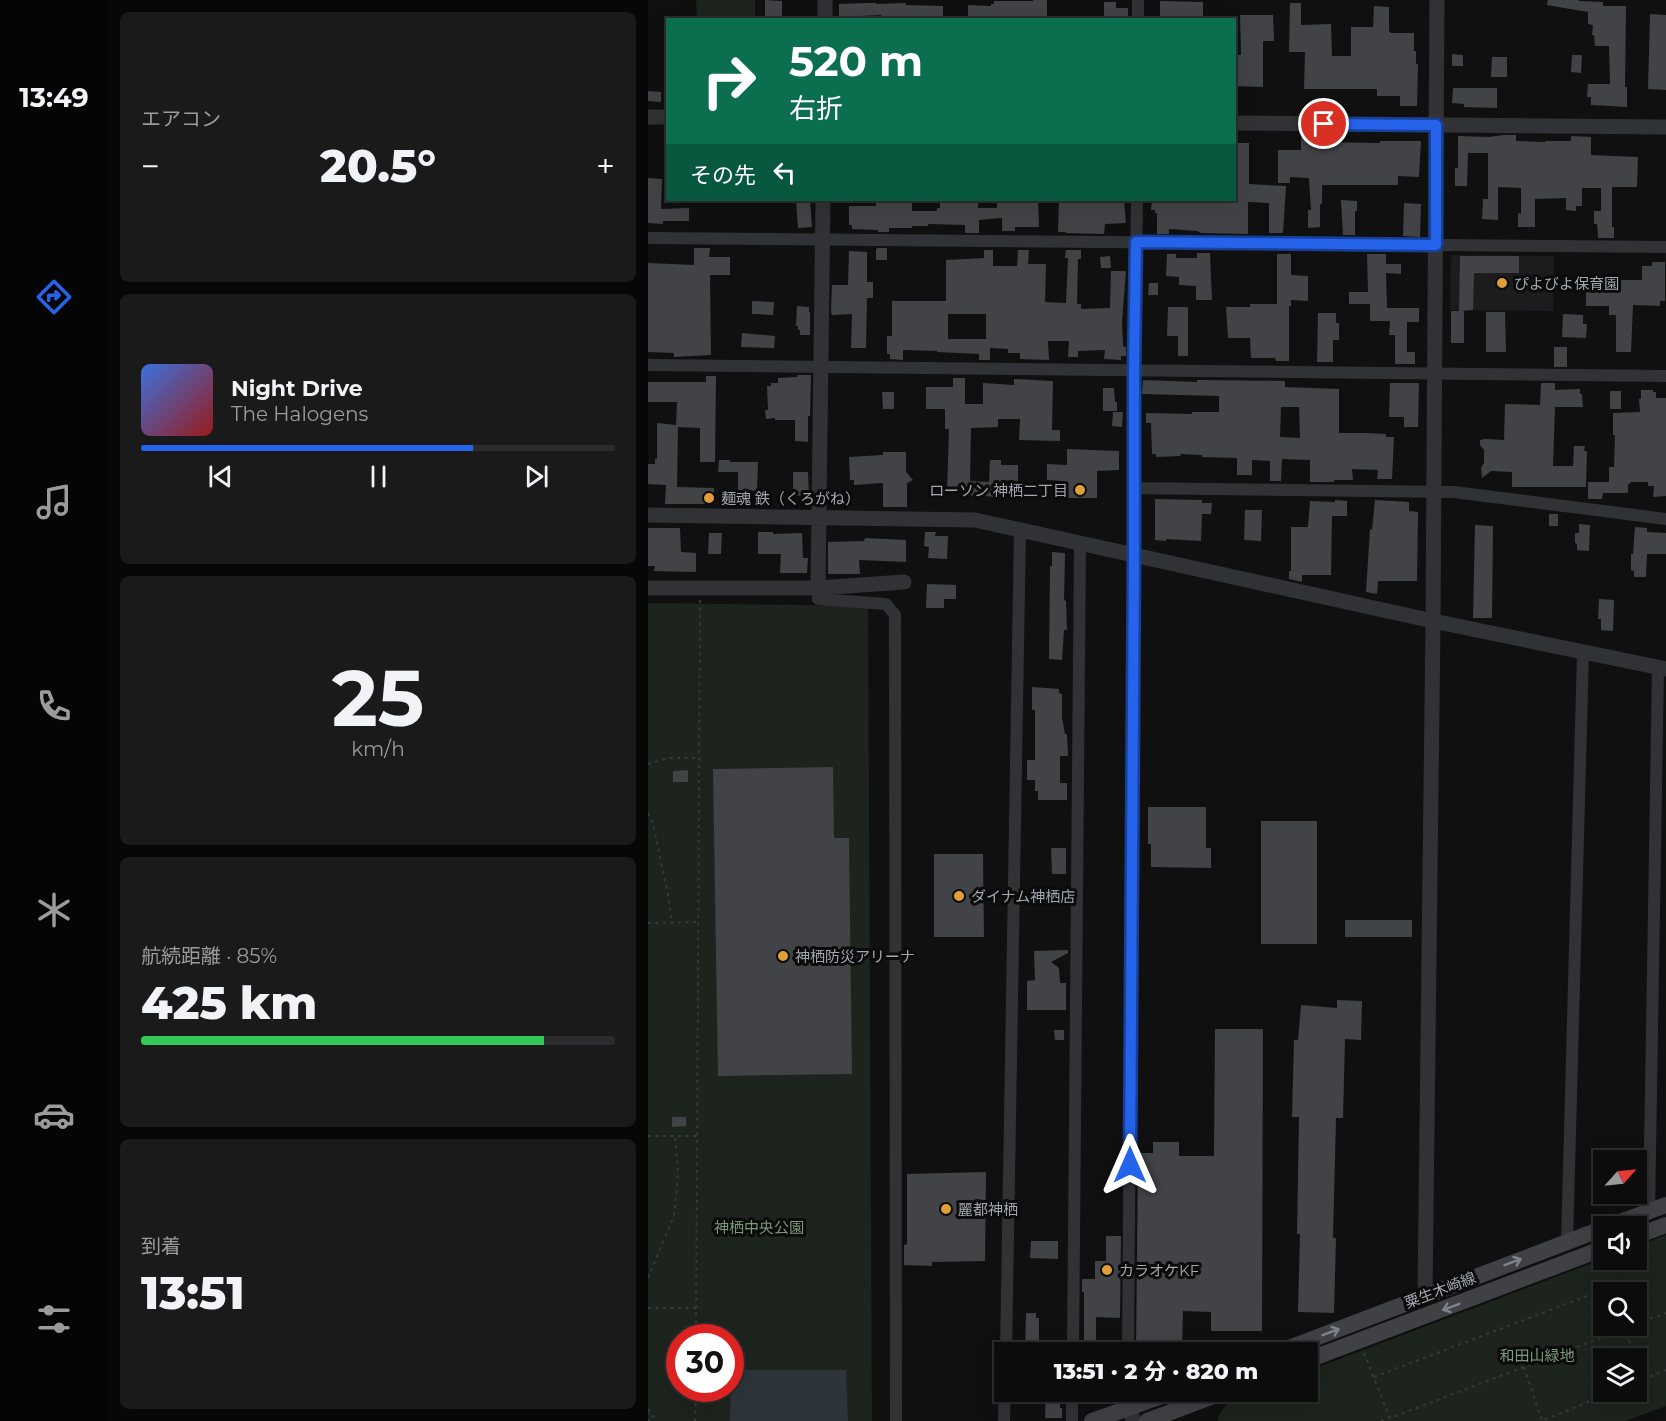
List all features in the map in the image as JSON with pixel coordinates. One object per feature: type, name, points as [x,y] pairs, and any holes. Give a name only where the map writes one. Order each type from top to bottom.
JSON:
[{"type":"main road","name":"粟生木崎線","points":[[1637,1216],[1666,1205]]},
{"type":"main road","points":[[1647,1232],[1666,1225]]},
{"type":"main road","name":"粟生木崎線","points":[[1304,1342],[1593,1232]]},
{"type":"main road","name":"粟生木崎線","points":[[1318,1356],[1593,1252]]},
{"type":"main road","points":[[1092,1421],[1144,1402]]},
{"type":"main road","points":[[1154,1420],[1199,1402]]},
{"type":"street","points":[[825,0],[825,18]]},
{"type":"street","points":[[1138,0],[1138,18]]},
{"type":"street","points":[[1425,1295],[1437,0]]},
{"type":"street","points":[[648,117],[666,117]]},
{"type":"street","points":[[1236,123],[1666,127]]},
{"type":"street","points":[[823,201],[818,599],[886,604],[895,615],[896,1421]]},
{"type":"street","points":[[1128,1342],[1137,201]]},
{"type":"street","points":[[648,238],[1666,247]]},
{"type":"street","points":[[648,365],[1666,376]]},
{"type":"street","points":[[1134,488],[1454,492],[1666,519]]},
{"type":"street","points":[[648,515],[975,520],[1662,669],[1648,1212]]},
{"type":"street","points":[[1006,1342],[1020,530]]},
{"type":"street","points":[[1073,1342],[1080,543]]},
{"type":"street","points":[[648,588],[818,588],[904,582]]},
{"type":"street","points":[[1567,1242],[1583,652]]},
{"type":"street","points":[[1004,1421],[1005,1402]]},
{"type":"street","points":[[1072,1402],[1072,1421]]},
{"type":"street","points":[[1130,1407],[1154,1420]]},
{"type":"path","points":[[696,1324],[700,598]]},
{"type":"path","points":[[648,764],[669,758],[699,758]]},
{"type":"path","points":[[648,813],[653,824],[672,923]]},
{"type":"path","points":[[648,923],[698,922]]},
{"type":"path","points":[[648,1136],[697,1136]]},
{"type":"path","points":[[648,1278],[674,1216],[678,1174],[675,1136]]},
{"type":"path","points":[[1374,1377],[1593,1294]]},
{"type":"path","points":[[648,1308],[696,1308]]},
{"type":"path","points":[[1647,1320],[1666,1313]]},
{"type":"path","points":[[1381,1421],[1603,1336]]},
{"type":"path","points":[[1363,1351],[1390,1418]]},
{"type":"path","points":[[1524,1367],[1542,1420],[1593,1400]]},
{"type":"path","points":[[1647,1377],[1666,1370]]},
{"type":"path","points":[[695,1421],[696,1402]]},
{"type":"path","points":[[649,1421],[648,1409],[656,1421]]},
{"type":"shaded area","name":"ぴよびよ保育園","points":[[1451,255],[1554,256],[1553,311],[1450,310]]},
{"type":"shaded area","points":[[744,1370],[846,1370],[848,1421],[730,1421],[730,1402],[744,1402]]},
{"type":"green space","points":[[696,0],[755,0],[755,18],[697,18]]},
{"type":"green space","name":"神栖中央公園","points":[[648,603],[868,606],[872,1421],[648,1421]]},
{"type":"green space","name":"和田山緑地","points":[[1666,1235],[1666,1406],[1626,1421],[1218,1421],[1222,1410],[1231,1402],[1318,1402],[1318,1367],[1593,1263],[1593,1270],[1647,1270],[1647,1242]]},
{"type":"building","points":[[765,0],[782,1],[782,18],[765,18]]},
{"type":"building","points":[[1047,0],[1047,16],[968,18],[968,5],[991,6],[994,1]]},
{"type":"building","points":[[1548,0],[1579,0],[1603,2],[1603,6],[1626,6],[1625,87],[1627,87],[1627,107],[1591,105],[1591,97],[1587,97],[1588,84],[1610,84],[1609,46],[1595,46],[1594,35],[1592,35],[1593,25],[1588,24],[1588,12],[1547,5]]},
{"type":"building","points":[[1160,1],[1203,2],[1203,18],[1160,18]]},
{"type":"building","points":[[1104,2],[1116,2],[1116,8],[1128,8],[1128,18],[1104,18]]},
{"type":"building","points":[[906,3],[906,5],[943,6],[943,18],[881,15],[839,17],[839,4]]},
{"type":"building","points":[[1290,3],[1301,3],[1301,25],[1331,24],[1332,56],[1351,56],[1351,27],[1373,27],[1374,6],[1389,7],[1389,31],[1391,33],[1414,33],[1414,51],[1416,51],[1416,64],[1418,64],[1417,106],[1400,106],[1400,96],[1377,96],[1377,89],[1304,89],[1305,52],[1289,52]]},
{"type":"building","points":[[1650,14],[1666,15],[1666,90],[1648,89]]},
{"type":"building","points":[[1240,15],[1273,15],[1274,41],[1263,41],[1263,87],[1236,86],[1236,55],[1241,55]]},
{"type":"building","points":[[1452,54],[1463,55],[1463,66],[1452,66]]},
{"type":"building","points":[[1572,55],[1582,55],[1581,73],[1571,72]]},
{"type":"building","points":[[1492,57],[1507,57],[1507,77],[1491,77]]},
{"type":"building","points":[[1453,88],[1497,88],[1497,108],[1464,107],[1464,104],[1452,103]]},
{"type":"building","points":[[648,91],[661,92],[661,102],[648,101]]},
{"type":"building","points":[[1516,135],[1516,141],[1545,142],[1571,141],[1571,136],[1591,137],[1591,155],[1638,157],[1637,187],[1612,187],[1614,238],[1598,238],[1597,224],[1594,224],[1594,211],[1601,211],[1601,188],[1582,188],[1582,206],[1576,206],[1576,211],[1566,210],[1566,198],[1535,199],[1535,227],[1518,227],[1518,213],[1521,214],[1521,188],[1498,187],[1498,220],[1482,219],[1483,199],[1488,199],[1488,153],[1468,153],[1467,186],[1455,186],[1455,168],[1458,168],[1458,136]]},
{"type":"building","points":[[1301,137],[1318,138],[1318,142],[1421,141],[1419,177],[1398,176],[1398,185],[1322,185],[1320,227],[1308,228],[1308,210],[1311,210],[1309,178],[1290,177],[1290,183],[1278,183],[1278,150],[1301,150]]},
{"type":"building","points":[[1236,143],[1249,143],[1249,184],[1286,186],[1283,233],[1269,233],[1269,203],[1248,202],[1248,234],[1201,233],[1169,229],[1169,234],[1157,234],[1157,213],[1151,210],[1152,201],[1236,201]]},
{"type":"building","points":[[648,178],[662,179],[661,209],[689,208],[689,221],[648,223]]},
{"type":"building","points":[[1341,200],[1357,201],[1355,235],[1343,235]]},
{"type":"building","points":[[796,201],[810,201],[812,227],[798,228]]},
{"type":"building","points":[[876,201],[912,201],[912,211],[937,211],[937,208],[940,208],[940,201],[978,201],[978,208],[997,208],[997,201],[1038,201],[1039,227],[1015,227],[1015,231],[1002,231],[1002,218],[979,220],[979,233],[965,233],[965,225],[928,224],[928,226],[912,226],[912,228],[889,228],[889,232],[852,229],[852,225],[849,225],[849,206],[876,206]]},
{"type":"building","points":[[1059,201],[1124,201],[1126,223],[1105,224],[1104,234],[1058,232]]},
{"type":"building","points":[[1404,203],[1421,204],[1420,237],[1403,236]]},
{"type":"building","points":[[694,248],[710,248],[709,257],[730,257],[730,275],[710,275],[711,355],[674,357],[674,353],[648,352],[648,263],[694,265]]},
{"type":"building","points":[[887,248],[887,260],[876,260],[876,249]]},
{"type":"building","points":[[984,250],[993,250],[993,266],[1017,266],[1018,250],[1029,250],[1028,264],[1046,264],[1045,302],[1066,303],[1068,258],[1065,258],[1066,250],[1081,250],[1081,259],[1078,259],[1077,304],[1081,304],[1081,309],[1110,308],[1111,271],[1126,271],[1122,322],[1123,346],[1126,347],[1126,356],[1121,356],[1121,360],[1104,359],[1105,350],[1078,351],[1078,357],[1068,357],[1069,341],[1048,341],[1049,360],[1020,359],[1020,353],[1008,353],[1008,349],[990,348],[990,360],[979,360],[979,354],[903,350],[903,360],[890,359],[890,354],[887,354],[887,336],[892,336],[892,301],[946,301],[946,260],[984,258]],"holes":[[[948,314],[986,314],[986,339],[948,339]]]},
{"type":"building","points":[[849,251],[867,252],[867,282],[873,282],[873,298],[867,298],[866,348],[851,348],[852,314],[832,315],[831,311],[832,285],[848,285]]},
{"type":"building","points":[[1197,253],[1210,253],[1212,300],[1196,300],[1196,286],[1179,285],[1179,277],[1166,276],[1167,254],[1176,254],[1176,258],[1197,258]]},
{"type":"building","points":[[1277,254],[1291,254],[1291,275],[1308,276],[1308,301],[1291,300],[1291,306],[1289,306],[1289,361],[1276,361],[1275,358],[1251,358],[1250,338],[1228,338],[1226,307],[1277,304]]},
{"type":"building","points":[[1367,254],[1386,254],[1386,264],[1401,264],[1401,274],[1386,273],[1387,308],[1419,308],[1419,322],[1407,322],[1407,352],[1415,352],[1415,364],[1395,364],[1395,335],[1389,335],[1390,321],[1370,321],[1370,304],[1349,304],[1349,292],[1368,292]]},
{"type":"building","points":[[1110,256],[1111,268],[1101,268],[1100,257]]},
{"type":"building","points":[[1460,256],[1519,256],[1519,273],[1474,273],[1473,310],[1459,311]]},
{"type":"building","points":[[1652,262],[1665,262],[1665,301],[1660,301],[1660,306],[1633,305],[1631,352],[1616,352],[1616,315],[1609,315],[1609,306],[1586,306],[1586,280],[1642,280],[1642,266],[1652,266]]},
{"type":"building","points":[[1149,283],[1158,283],[1158,295],[1148,295]]},
{"type":"building","points":[[752,301],[774,302],[773,315],[752,314]]},
{"type":"building","points":[[797,306],[809,307],[810,335],[800,335],[800,330],[796,326]]},
{"type":"building","points":[[1168,307],[1188,307],[1188,356],[1178,356],[1178,336],[1167,336]]},
{"type":"building","points":[[1451,311],[1464,311],[1464,343],[1451,343]]},
{"type":"building","points":[[1486,312],[1505,312],[1506,352],[1486,352]]},
{"type":"building","points":[[1318,313],[1336,313],[1336,323],[1339,323],[1339,340],[1333,340],[1333,362],[1317,362]]},
{"type":"building","points":[[1563,314],[1583,315],[1583,324],[1587,324],[1586,338],[1562,337]]},
{"type":"building","points":[[742,333],[775,336],[774,348],[741,347]]},
{"type":"building","points":[[1554,347],[1567,347],[1567,367],[1554,367]]},
{"type":"building","points":[[797,375],[811,375],[808,442],[795,441],[795,420],[766,419],[767,386],[771,386],[771,383],[778,383],[778,378],[797,377]]},
{"type":"building","points":[[706,376],[716,376],[715,462],[700,462],[700,428],[678,427],[677,487],[714,488],[713,504],[665,504],[666,485],[648,484],[648,464],[655,464],[655,459],[657,459],[657,423],[676,425],[677,402],[648,402],[648,382],[706,382]]},
{"type":"building","points":[[953,378],[965,378],[965,404],[983,404],[983,383],[1014,385],[1014,379],[1053,381],[1052,430],[1060,430],[1060,441],[1019,440],[1020,419],[998,419],[998,427],[971,428],[970,481],[989,482],[990,460],[1001,460],[1001,465],[1018,465],[1018,481],[1002,480],[1001,497],[963,495],[964,491],[947,491],[949,429],[945,429],[945,409],[926,409],[926,387],[953,387]]},
{"type":"building","points":[[1143,380],[1285,381],[1285,387],[1339,389],[1339,433],[1386,434],[1386,437],[1394,437],[1392,479],[1377,479],[1378,470],[1352,469],[1353,480],[1310,482],[1310,460],[1282,459],[1281,481],[1270,481],[1270,461],[1252,460],[1252,475],[1237,475],[1237,458],[1180,454],[1181,456],[1156,457],[1156,454],[1152,454],[1151,423],[1146,423],[1146,413],[1219,412],[1219,396],[1142,394]],"holes":[[[1281,407],[1299,407],[1300,438],[1280,437]]]},
{"type":"building","points":[[1390,383],[1419,383],[1418,427],[1404,427],[1404,417],[1389,417]]},
{"type":"building","points":[[1541,383],[1555,383],[1555,390],[1580,389],[1583,407],[1555,407],[1553,466],[1573,466],[1574,446],[1585,446],[1584,451],[1587,451],[1586,487],[1512,487],[1512,472],[1491,471],[1482,478],[1484,450],[1480,445],[1480,440],[1504,440],[1505,404],[1540,405]]},
{"type":"building","points":[[1103,388],[1114,388],[1117,411],[1103,411]]},
{"type":"building","points":[[1641,390],[1653,390],[1656,392],[1656,398],[1666,398],[1666,496],[1653,497],[1654,486],[1648,486],[1648,482],[1630,482],[1628,493],[1603,493],[1602,499],[1588,499],[1588,482],[1609,482],[1609,467],[1614,467],[1613,413],[1640,412]]},
{"type":"building","points":[[1610,391],[1621,391],[1621,409],[1610,409]]},
{"type":"building","points":[[882,392],[894,392],[894,409],[883,409]]},
{"type":"building","points":[[1113,412],[1123,412],[1122,427],[1112,426]]},
{"type":"building","points":[[1067,449],[1119,451],[1119,470],[1097,471],[1097,498],[1063,498],[1063,481],[1047,480],[1047,464],[1067,465]]},
{"type":"building","points":[[883,452],[906,452],[906,472],[913,480],[907,483],[907,507],[883,507],[883,483],[854,485],[854,480],[850,480],[849,457],[883,455]]},
{"type":"building","points":[[719,460],[758,462],[757,491],[738,490],[738,472],[718,472]]},
{"type":"building","points":[[793,472],[808,472],[809,495],[793,496]]},
{"type":"building","points":[[1155,499],[1202,500],[1202,503],[1212,503],[1211,514],[1202,514],[1201,541],[1155,540]]},
{"type":"building","points":[[1335,500],[1347,501],[1347,516],[1332,516],[1331,575],[1302,575],[1302,582],[1289,579],[1291,527],[1308,527],[1310,501],[1335,502]]},
{"type":"building","points":[[1375,500],[1409,502],[1409,511],[1418,512],[1417,581],[1378,581],[1377,594],[1366,592],[1370,529],[1372,530]]},
{"type":"building","points":[[1245,510],[1262,510],[1261,541],[1244,540]]},
{"type":"building","points":[[1549,514],[1558,514],[1558,526],[1549,526]]},
{"type":"building","points":[[1579,524],[1590,525],[1589,551],[1577,550],[1575,533],[1579,533]]},
{"type":"building","points":[[1475,525],[1493,526],[1492,618],[1473,618]]},
{"type":"building","points":[[1635,527],[1647,528],[1647,532],[1666,533],[1666,554],[1647,554],[1646,577],[1634,577],[1634,571],[1631,570]]},
{"type":"building","points":[[648,528],[680,528],[681,552],[696,553],[696,572],[654,571],[655,566],[648,566]]},
{"type":"building","points":[[758,532],[802,533],[803,558],[808,558],[807,573],[780,573],[781,554],[758,554]]},
{"type":"building","points":[[925,532],[936,532],[935,536],[948,536],[947,559],[928,558],[929,547],[924,546]]},
{"type":"building","points":[[709,533],[722,533],[721,554],[708,554]]},
{"type":"building","points":[[865,538],[906,540],[906,562],[859,560],[860,574],[828,574],[828,542],[864,541]]},
{"type":"building","points":[[1052,552],[1065,553],[1064,600],[1066,601],[1067,630],[1064,630],[1062,660],[1049,659]]},
{"type":"building","points":[[927,584],[956,585],[956,599],[944,599],[944,608],[926,608]]},
{"type":"building","points":[[1599,599],[1614,600],[1613,631],[1601,630],[1601,619],[1598,619]]},
{"type":"building","points":[[1032,687],[1059,689],[1059,693],[1062,694],[1062,718],[1065,734],[1067,734],[1068,756],[1060,756],[1060,783],[1067,783],[1067,800],[1038,800],[1035,780],[1027,780],[1027,760],[1035,760],[1035,710],[1032,710]]},
{"type":"building","name":"神栖防災アリーナ","points":[[833,767],[834,838],[849,838],[852,1074],[718,1076],[713,769]]},
{"type":"building","points":[[688,770],[688,782],[673,782],[673,771]]},
{"type":"building","points":[[1148,807],[1206,807],[1206,848],[1211,848],[1211,868],[1151,867],[1151,844],[1148,844]]},
{"type":"building","points":[[1261,821],[1317,821],[1317,944],[1261,944]]},
{"type":"building","points":[[1051,848],[1066,848],[1066,874],[1052,874]]},
{"type":"building","name":"ダイナム神栖店","points":[[934,854],[983,854],[984,937],[934,937]]},
{"type":"building","points":[[1345,920],[1412,920],[1412,937],[1345,937]]},
{"type":"building","points":[[1068,950],[1068,953],[1051,962],[1059,968],[1060,983],[1066,983],[1066,1010],[1027,1010],[1027,981],[1035,980],[1034,951]]},
{"type":"building","points":[[1337,1000],[1362,1001],[1361,1040],[1345,1039],[1343,1118],[1336,1118],[1334,1313],[1298,1312],[1299,1117],[1292,1117],[1294,1040],[1298,1040],[1301,1005],[1337,1008]]},
{"type":"building","points":[[1215,1029],[1263,1029],[1262,1331],[1211,1331],[1211,1312],[1183,1311],[1182,1342],[1136,1342],[1138,1153],[1153,1153],[1153,1142],[1179,1142],[1179,1156],[1214,1156]]},
{"type":"building","points":[[1054,1030],[1064,1030],[1064,1040],[1055,1040]]},
{"type":"building","points":[[672,1117],[686,1117],[686,1126],[672,1127]]},
{"type":"building","name":"麗都神栖","points":[[986,1172],[985,1261],[932,1262],[932,1266],[904,1265],[904,1245],[907,1244],[907,1174]]},
{"type":"building","points":[[1106,1236],[1121,1236],[1120,1318],[1096,1317],[1096,1342],[1084,1342],[1082,1279],[1095,1279],[1095,1261],[1106,1261]]},
{"type":"building","points":[[1031,1241],[1058,1241],[1058,1259],[1030,1258]]},
{"type":"building","points":[[1026,1313],[1036,1313],[1036,1318],[1039,1318],[1039,1342],[1025,1342]]},
{"type":"building","points":[[1046,1402],[1060,1402],[1062,1418],[1045,1418]]},
{"type":"place","name":"ぴよびよ保育園","points":[[1502,283]]},
{"type":"place","name":"ローソン 神栖二丁目","points":[[1080,490]]},
{"type":"place","name":"麺魂 鉄（くろがね）","points":[[709,498]]},
{"type":"place","name":"ダイナム神栖店","points":[[959,896]]},
{"type":"place","name":"神栖防災アリーナ","points":[[783,956]]},
{"type":"place","name":"麗都神栖","points":[[946,1209]]},
{"type":"place","name":"カラオケKF","points":[[1107,1270]]},
{"type":"route","points":[[1130,1165],[1136,242],[1436,245],[1436,125],[1324,124]]}]
